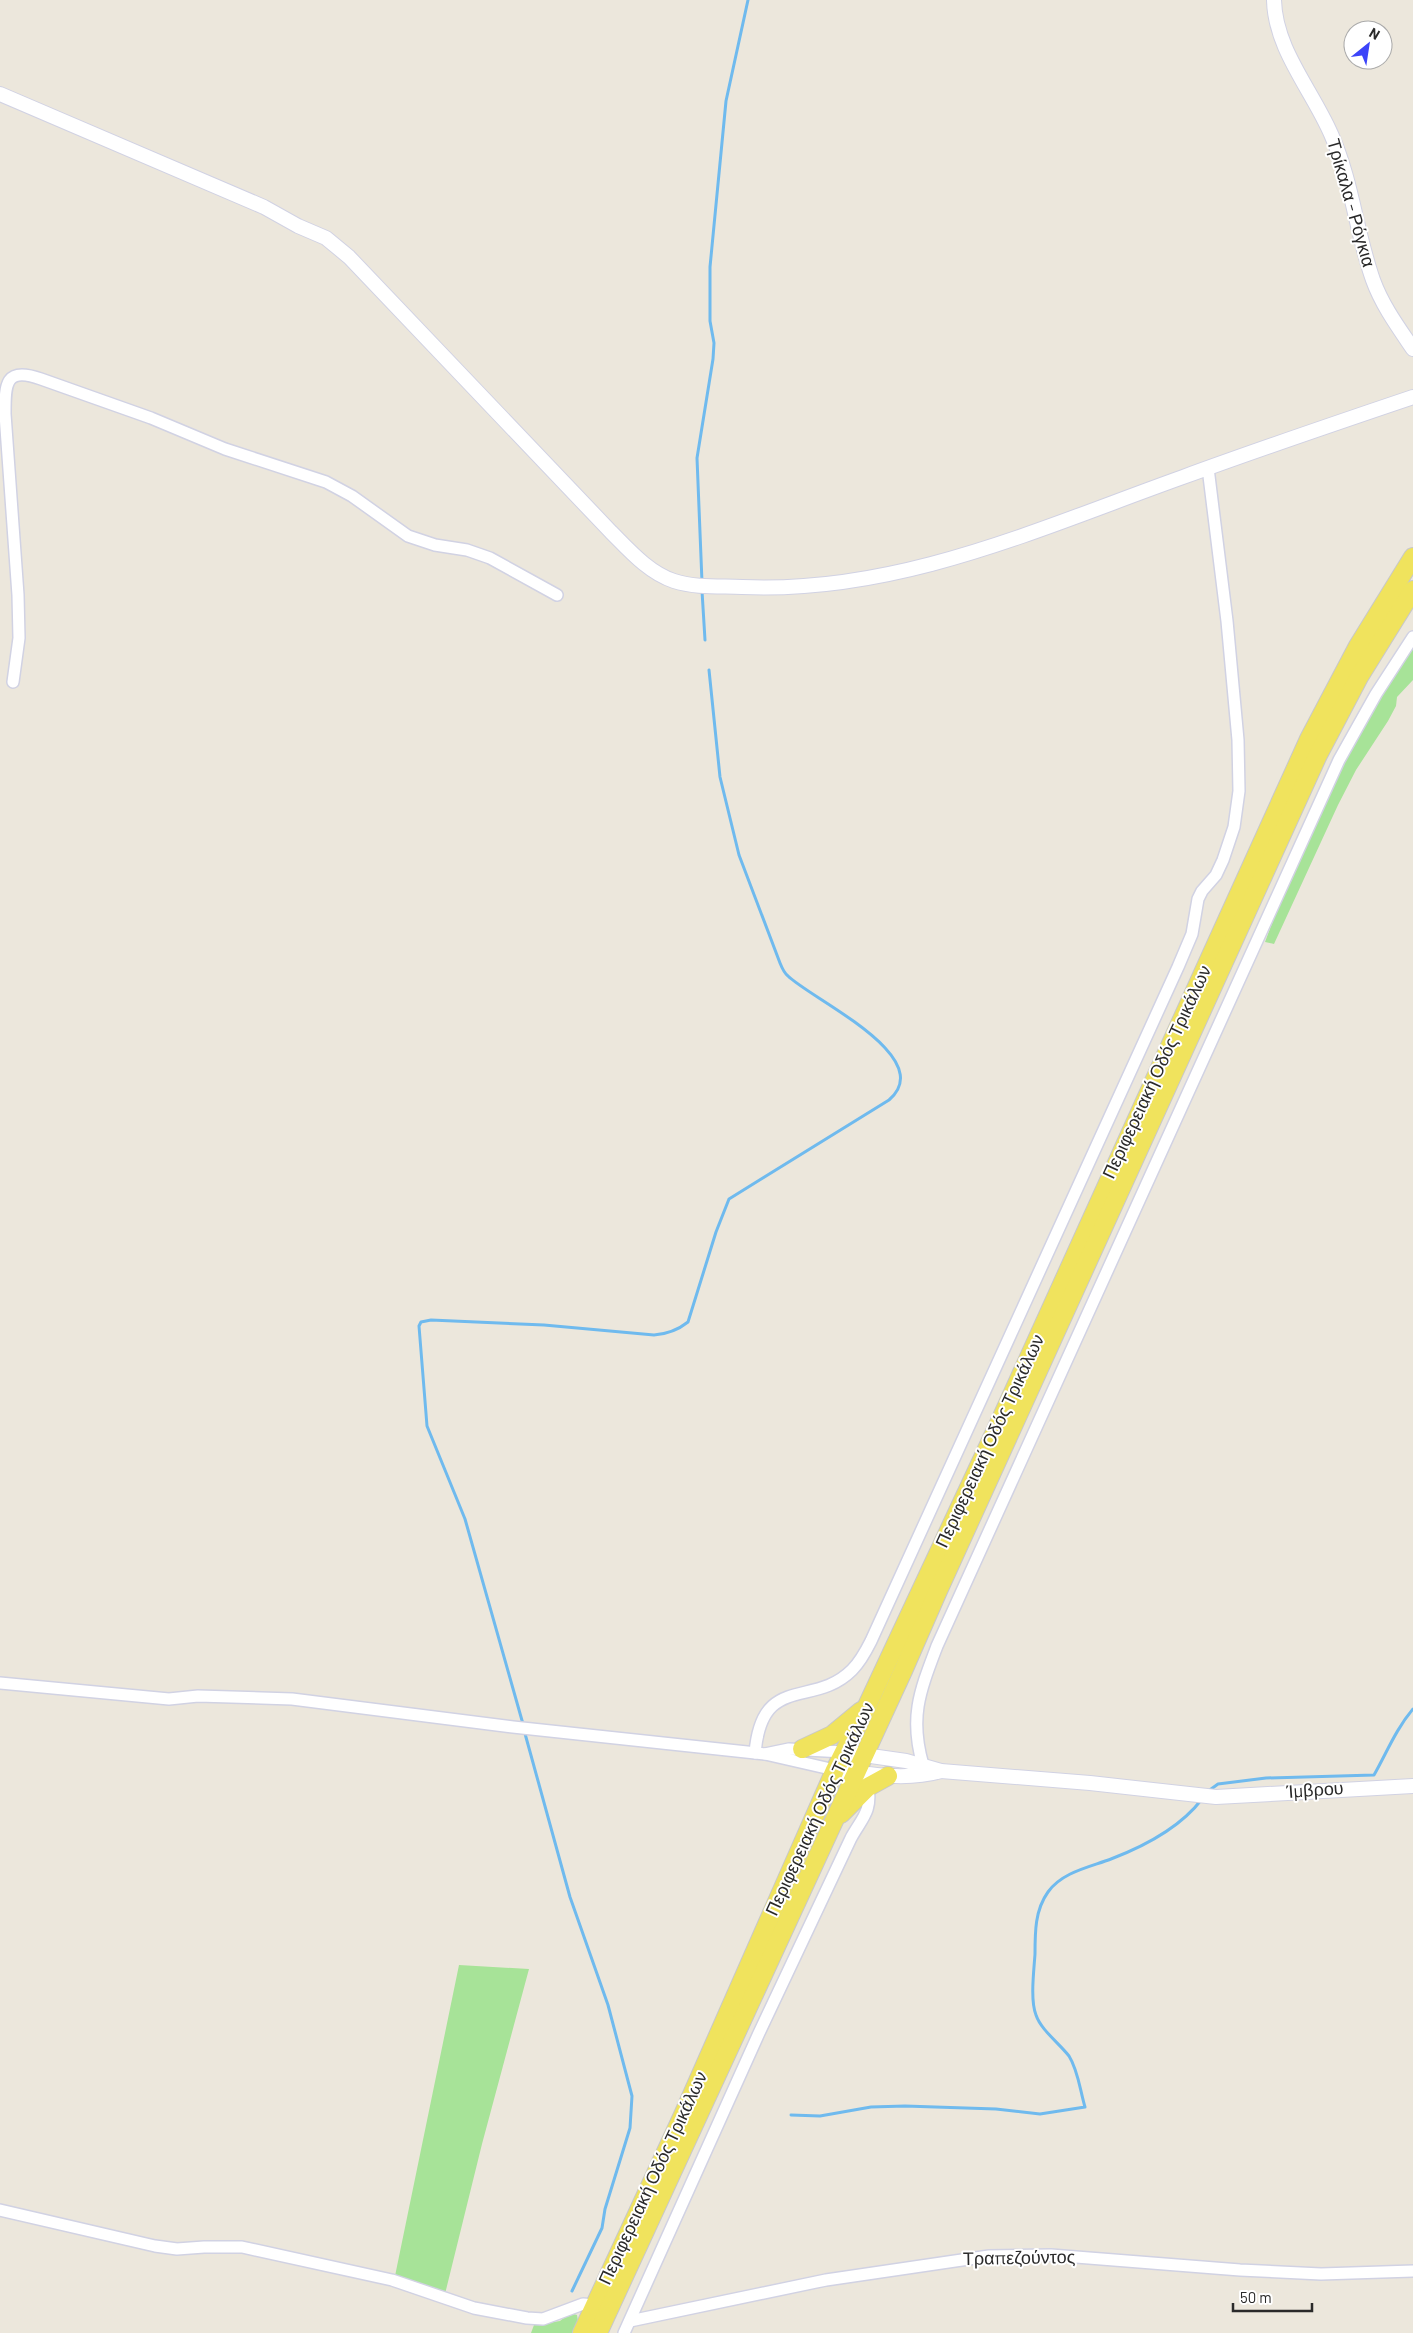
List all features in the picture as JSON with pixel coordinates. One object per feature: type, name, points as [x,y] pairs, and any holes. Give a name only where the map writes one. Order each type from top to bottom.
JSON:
[{"type":"main road","name":"Περιφερειακή Οδός Τρικάλων","points":[[582,2333],[686,2106],[843,1752],[866,1708],[1005,1410],[1309,739],[1354,653],[1413,557]]},
{"type":"main road","name":"Περιφερειακή Οδός Τρικάλων","points":[[598,2333],[865,1755],[1318,755],[1359,677],[1413,590]]},
{"type":"main road","points":[[802,1749],[832,1735],[866,1708]]},
{"type":"main road","points":[[834,1822],[868,1788],[888,1776]]},
{"type":"street","name":"Τρίκαλα - Ρόγκια","points":[[1274,0],[1274,19],[1290,57],[1332,134],[1374,282],[1392,319],[1413,348]]},
{"type":"street","points":[[0,94],[202,179],[326,238],[349,257],[552,472],[631,552],[664,577],[689,584],[760,588],[821,584],[941,562],[996,546],[1208,468],[1413,397]]},
{"type":"street","points":[[13,682],[18,638],[18,596],[5,414],[6,386],[9,380],[17,374],[35,377],[151,418],[225,448],[326,482],[352,496],[408,536],[435,545],[467,550],[490,558],[557,595]]},
{"type":"street","points":[[760,1753],[757,1734],[766,1714],[777,1702],[786,1697],[819,1688],[852,1671],[871,1641],[1174,976],[1192,934],[1202,891],[1216,875],[1223,860],[1238,804],[1240,769],[1227,621],[1208,468]]},
{"type":"street","points":[[923,1765],[916,1742],[917,1712],[924,1681],[937,1646],[1335,769],[1376,694],[1413,637]]},
{"type":"street","points":[[0,1683],[169,1699],[198,1696],[292,1699],[513,1727],[760,1753],[835,1770],[888,1776],[924,1776],[941,1771]]},
{"type":"street","points":[[760,1753],[802,1749],[843,1752],[923,1765],[941,1771]]},
{"type":"street","name":"Ίμβρου","points":[[941,1771],[1090,1783],[1216,1797],[1413,1786]]},
{"type":"street","points":[[624,2333],[774,2001],[851,1838],[869,1808],[871,1801],[868,1788]]},
{"type":"street","points":[[0,2210],[155,2246],[177,2249],[204,2246],[242,2247],[392,2280],[495,2313],[544,2319],[583,2304],[595,2305]]},
{"type":"street","name":"Τραπεζούντος","points":[[630,2320],[826,2280],[989,2256],[1059,2255],[1240,2270],[1321,2274],[1413,2271]]},
{"type":"green space","points":[[1413,642],[1413,680],[1397,697],[1396,706],[1388,721],[1356,770],[1274,944],[1265,942],[1289,878],[1354,740]]},
{"type":"green space","points":[[459,1965],[529,1969],[482,2144],[445,2294],[395,2276]]},
{"type":"green space","points":[[570,2313],[577,2315],[578,2321],[572,2333],[531,2333],[534,2325],[560,2321]]},
{"type":"waterway","points":[[702,582],[697,458],[713,359],[714,343],[710,321],[710,267],[726,101],[748,0]]},
{"type":"waterway","points":[[702,591],[705,640]]},
{"type":"waterway","points":[[523,1724],[465,1519],[427,1426],[419,1326],[421,1322],[431,1320],[544,1325],[654,1335],[668,1333],[688,1322],[716,1232],[729,1199],[889,1100],[900,1083],[898,1066],[885,1048],[866,1030],[801,986],[782,969],[739,855],[720,777],[709,670]]},
{"type":"waterway","points":[[1207,1792],[1218,1784],[1266,1778],[1374,1775],[1397,1733],[1413,1709]]},
{"type":"waterway","points":[[524,1730],[570,1897],[608,2005],[632,2096],[630,2128],[605,2209],[602,2228],[572,2291]]},
{"type":"waterway","points":[[791,2115],[820,2116],[871,2107],[905,2106],[996,2109],[1040,2114],[1085,2107],[1077,2074],[1069,2056],[1038,2021],[1034,2009],[1033,1985],[1036,1929],[1040,1906],[1048,1892],[1061,1880],[1077,1871],[1124,1854],[1149,1842],[1183,1819],[1202,1799]]}]
